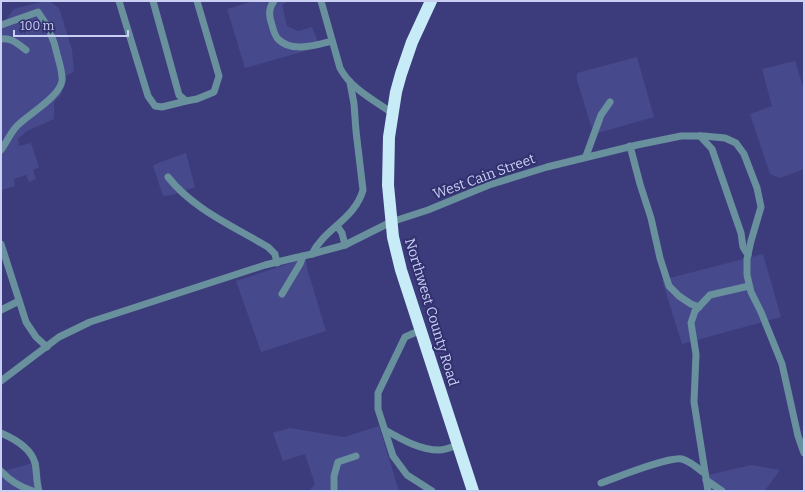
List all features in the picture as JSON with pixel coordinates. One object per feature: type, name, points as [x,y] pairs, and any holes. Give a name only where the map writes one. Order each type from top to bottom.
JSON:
[{"type":"highway","name":"Northwest County Road","points":[[431,1],[410,48],[396,92],[392,113],[389,137],[388,170],[391,222],[401,270],[473,491]]},
{"type":"street","points":[[119,1],[148,96],[155,106],[162,107],[197,99],[214,92],[220,76],[197,1]]},
{"type":"street","points":[[153,1],[179,96],[186,101]]},
{"type":"street","points":[[274,1],[271,5],[269,14],[277,39],[289,47],[309,46],[332,41]]},
{"type":"street","points":[[321,1],[340,68],[345,78],[392,113]]},
{"type":"street","points":[[1,25],[38,12],[55,43],[61,68],[62,81],[59,89],[16,127],[1,150]]},
{"type":"street","points":[[1,39],[6,38],[15,41],[26,50]]},
{"type":"street","points":[[312,254],[317,245],[348,216],[361,198],[363,190],[354,104],[350,82]]},
{"type":"street","points":[[586,156],[601,115],[610,102]]},
{"type":"street","name":"West Cain Street","points":[[1,381],[58,338],[90,322],[277,263],[345,245],[391,222],[428,210],[489,185],[586,156],[681,136],[725,138],[736,143],[744,154],[757,188],[762,207],[748,255]]},
{"type":"street","points":[[700,136],[712,149],[741,233],[743,248],[748,255],[747,275],[749,286],[767,325],[782,364],[798,436],[804,453]]},
{"type":"street","points":[[630,146],[669,286],[679,296],[691,304],[699,307]]},
{"type":"street","points":[[168,177],[187,197],[204,209],[268,247],[274,254],[277,263]]},
{"type":"street","points":[[337,226],[342,233],[345,245]]},
{"type":"street","points":[[1,244],[26,322],[36,337],[46,347]]},
{"type":"street","points":[[282,294],[300,264],[303,256]]},
{"type":"street","points":[[708,491],[694,402],[696,354],[691,323],[695,311],[710,296],[749,286]]},
{"type":"street","points":[[1,310],[19,301]]},
{"type":"street","points":[[421,330],[405,337],[378,393],[378,409],[393,456],[408,475],[432,491]]},
{"type":"street","points":[[385,430],[403,440],[424,448],[440,450],[458,445]]},
{"type":"street","points":[[1,433],[23,445],[33,458],[39,491]]},
{"type":"street","points":[[334,491],[334,476],[338,462],[356,456]]},
{"type":"street","points":[[601,483],[668,461],[682,459],[692,464],[722,491]]},
{"type":"street","points":[[1,471],[6,477],[20,487],[33,491]]},
{"type":"shaded area","points":[[49,1],[59,8],[72,50],[74,72],[65,76],[61,95],[54,102],[54,119],[27,131],[18,139],[19,146],[31,143],[39,167],[33,170],[36,179],[29,182],[26,175],[14,179],[15,186],[1,190],[1,22],[6,20],[14,9]]},
{"type":"shaded area","points":[[254,1],[289,1],[282,5],[287,26],[298,31],[312,27],[320,47],[245,68],[227,9]]},
{"type":"shaded area","points":[[637,57],[654,117],[598,133],[592,129],[577,80],[577,73]]},
{"type":"shaded area","points":[[795,61],[804,90],[804,169],[780,178],[770,174],[750,114],[772,106],[762,69]]},
{"type":"shaded area","points":[[186,153],[195,187],[172,195],[163,196],[153,166]]},
{"type":"shaded area","points":[[763,254],[781,317],[682,344],[662,280]]},
{"type":"shaded area","points":[[306,259],[307,268],[326,331],[261,352],[236,281]]},
{"type":"shaded area","points":[[379,426],[399,491],[309,491],[315,484],[305,454],[283,461],[273,433],[290,428],[344,437]]},
{"type":"shaded area","points":[[39,461],[42,489],[44,491],[1,491],[1,472]]},
{"type":"shaded area","points":[[751,465],[780,470],[766,491],[712,491],[708,475]]}]
